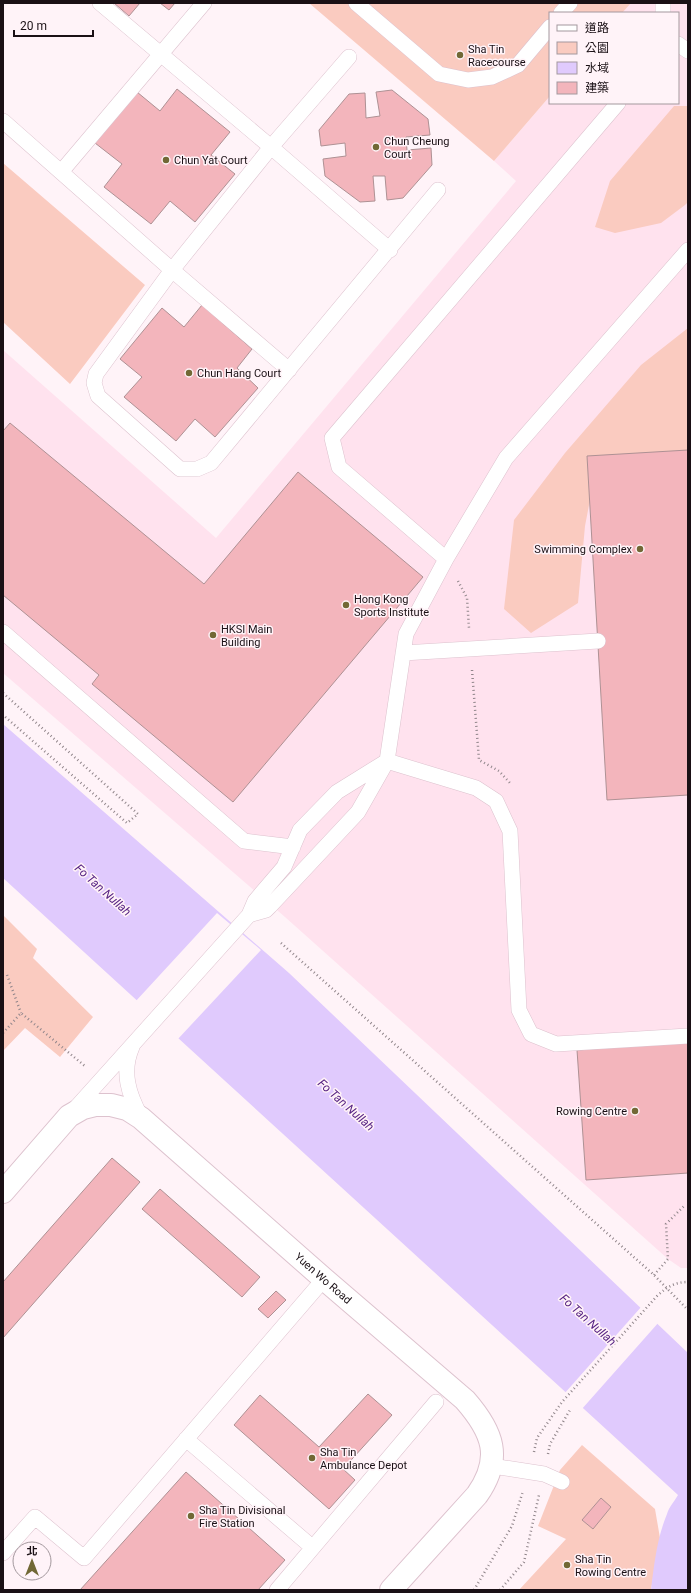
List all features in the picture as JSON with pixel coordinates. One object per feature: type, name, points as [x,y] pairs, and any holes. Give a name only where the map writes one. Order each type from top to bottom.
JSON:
[{"type":"street","name":"Yuen Wo Road","points":[[3,1192],[69,1116],[83,1108],[95,1105],[127,1109],[141,1118],[324,1279],[465,1400],[478,1414],[487,1431],[492,1448],[492,1466],[487,1482],[392,1590]]},
{"type":"lane","points":[[100,3],[272,147],[390,250]]},
{"type":"lane","points":[[61,172],[204,3]]},
{"type":"lane","points":[[356,3],[438,74],[468,80],[492,77],[518,65],[549,27]]},
{"type":"lane","points":[[562,12],[570,3]]},
{"type":"lane","points":[[679,45],[688,51]]},
{"type":"lane","points":[[349,56],[272,147],[172,270],[96,374],[94,383],[98,396],[180,468],[197,469],[211,463],[390,250],[438,190]]},
{"type":"lane","points":[[446,560],[339,467],[332,438],[617,104]]},
{"type":"lane","points":[[3,121],[172,270],[289,370]]},
{"type":"lane","points":[[249,915],[266,910],[358,812],[388,761],[406,634],[446,560],[506,458],[688,250]]},
{"type":"lane","points":[[3,632],[244,841],[293,847]]},
{"type":"lane","points":[[403,653],[598,641]]},
{"type":"lane","points":[[69,1116],[249,915],[255,901],[284,866],[300,830],[337,792],[388,761],[476,788],[496,801],[510,831],[519,1010],[531,1034],[556,1044],[688,1036]]},
{"type":"lane","points":[[135,1041],[129,1054],[126,1066],[127,1083],[141,1118]]},
{"type":"lane","points":[[3,1553],[34,1517],[84,1558],[324,1279]]},
{"type":"lane","points":[[277,1590],[436,1402]]},
{"type":"lane","points":[[186,1439],[312,1547]]},
{"type":"lane","points":[[492,1466],[536,1473],[562,1482]]},
{"type":"lane","points":[[287,1590],[289,1574]]},
{"type":"path","points":[[3,693],[138,814],[127,824],[3,715]]},
{"type":"path","points":[[281,942],[654,1275],[688,1310]]},
{"type":"path","points":[[3,975],[7,976],[21,1013],[86,1067]]},
{"type":"path","points":[[3,1033],[21,1013]]},
{"type":"path","points":[[654,1275],[668,1259],[666,1224],[685,1205]]},
{"type":"path","points":[[500,1590],[524,1562],[536,1473],[537,1438],[562,1402],[657,1296],[667,1287],[678,1282],[688,1282]]},
{"type":"path","points":[[474,1590],[512,1526],[550,1444],[570,1410]]},
{"type":"shaded area","name":"Hong Kong Sports Institute","points":[[630,3],[688,3],[688,1268],[681,1268],[668,1259],[285,917],[3,673],[3,350],[216,538],[516,181],[494,161],[549,97],[549,104],[679,104],[679,12],[623,12]]},
{"type":"green space","name":"Sha Tin Racecourse","points":[[309,3],[631,3],[623,12],[549,12],[549,97],[494,161]]},
{"type":"green space","points":[[674,106],[688,106],[688,202],[661,223],[615,233],[595,227],[610,181]]},
{"type":"green space","points":[[3,163],[145,285],[70,384],[3,322]]},
{"type":"green space","points":[[688,328],[688,451],[598,458],[585,526],[578,603],[531,633],[504,609],[514,520],[565,453],[641,365]]},
{"type":"green space","points":[[3,915],[37,949],[33,958],[93,1017],[60,1057],[25,1028],[3,1051]]},
{"type":"green space","points":[[582,1445],[655,1509],[660,1538],[651,1590],[519,1590],[566,1539],[538,1526],[560,1470]]},
{"type":"water","name":"Fo Tan Nullah","points":[[3,724],[289,973],[688,1353],[688,1590],[651,1590],[656,1552],[661,1532],[668,1511],[678,1495],[3,878]]},
{"type":"pier","points":[[217,913],[261,950],[177,1040],[135,1002]]},
{"type":"pier","points":[[642,1306],[659,1322],[581,1410],[564,1394]]},
{"type":"building","points":[[114,3],[140,3],[129,16]]},
{"type":"building","points":[[160,3],[175,3],[169,10]]},
{"type":"building","name":"Chun Yat Court","points":[[177,89],[230,132],[211,155],[235,174],[195,222],[170,201],[151,224],[104,187],[122,164],[95,143],[137,92],[160,111]]},
{"type":"building","name":"Chun Cheung Court","points":[[392,90],[428,119],[430,135],[406,137],[407,150],[431,148],[432,165],[403,198],[387,200],[385,176],[373,176],[375,201],[360,202],[325,176],[323,159],[346,156],[345,143],[321,146],[319,130],[349,94],[365,93],[366,118],[380,116],[376,92]]},
{"type":"building","name":"Chun Hang Court","points":[[202,305],[252,349],[237,368],[258,388],[215,437],[195,419],[176,441],[124,397],[142,377],[120,359],[162,308],[184,327]]},
{"type":"building","name":"HKSI Main Building","points":[[10,423],[204,584],[298,472],[423,577],[233,802],[92,684],[99,675],[3,595],[3,431]]},
{"type":"building","name":"Swimming Complex","points":[[688,450],[688,795],[607,800],[587,456]]},
{"type":"building","name":"Rowing Centre","points":[[688,1042],[688,1173],[586,1180],[577,1050]]},
{"type":"building","points":[[112,1158],[140,1182],[3,1338],[3,1282]]},
{"type":"building","points":[[160,1189],[260,1277],[242,1297],[142,1209]]},
{"type":"building","points":[[276,1291],[286,1300],[268,1318],[258,1309]]},
{"type":"building","name":"Sha Tin Ambulance Depot","points":[[368,1394],[392,1415],[343,1469],[355,1480],[329,1509],[234,1425],[260,1395],[319,1447]]},
{"type":"building","name":"Sha Tin Divisional Fire Station","points":[[186,1472],[285,1560],[258,1590],[80,1590]]},
{"type":"building","points":[[601,1498],[611,1507],[593,1529],[582,1520]]},
{"type":"place","name":"Sha Tin Racecourse","points":[[460,55]]},
{"type":"place","name":"Chun Cheung Court","points":[[376,147]]},
{"type":"place","name":"Chun Yat Court","points":[[166,160]]},
{"type":"place","name":"Chun Hang Court","points":[[189,373]]},
{"type":"place","name":"Swimming Complex","points":[[640,549]]},
{"type":"place","name":"Hong Kong Sports Institute","points":[[346,605]]},
{"type":"place","name":"HKSI Main Building","points":[[213,635]]},
{"type":"place","name":"Rowing Centre","points":[[635,1111]]},
{"type":"place","name":"Sha Tin Ambulance Depot","points":[[312,1458]]},
{"type":"place","name":"Sha Tin Divisional Fire Station","points":[[191,1516]]},
{"type":"place","name":"Sha Tin Rowing Centre","points":[[567,1565]]}]
